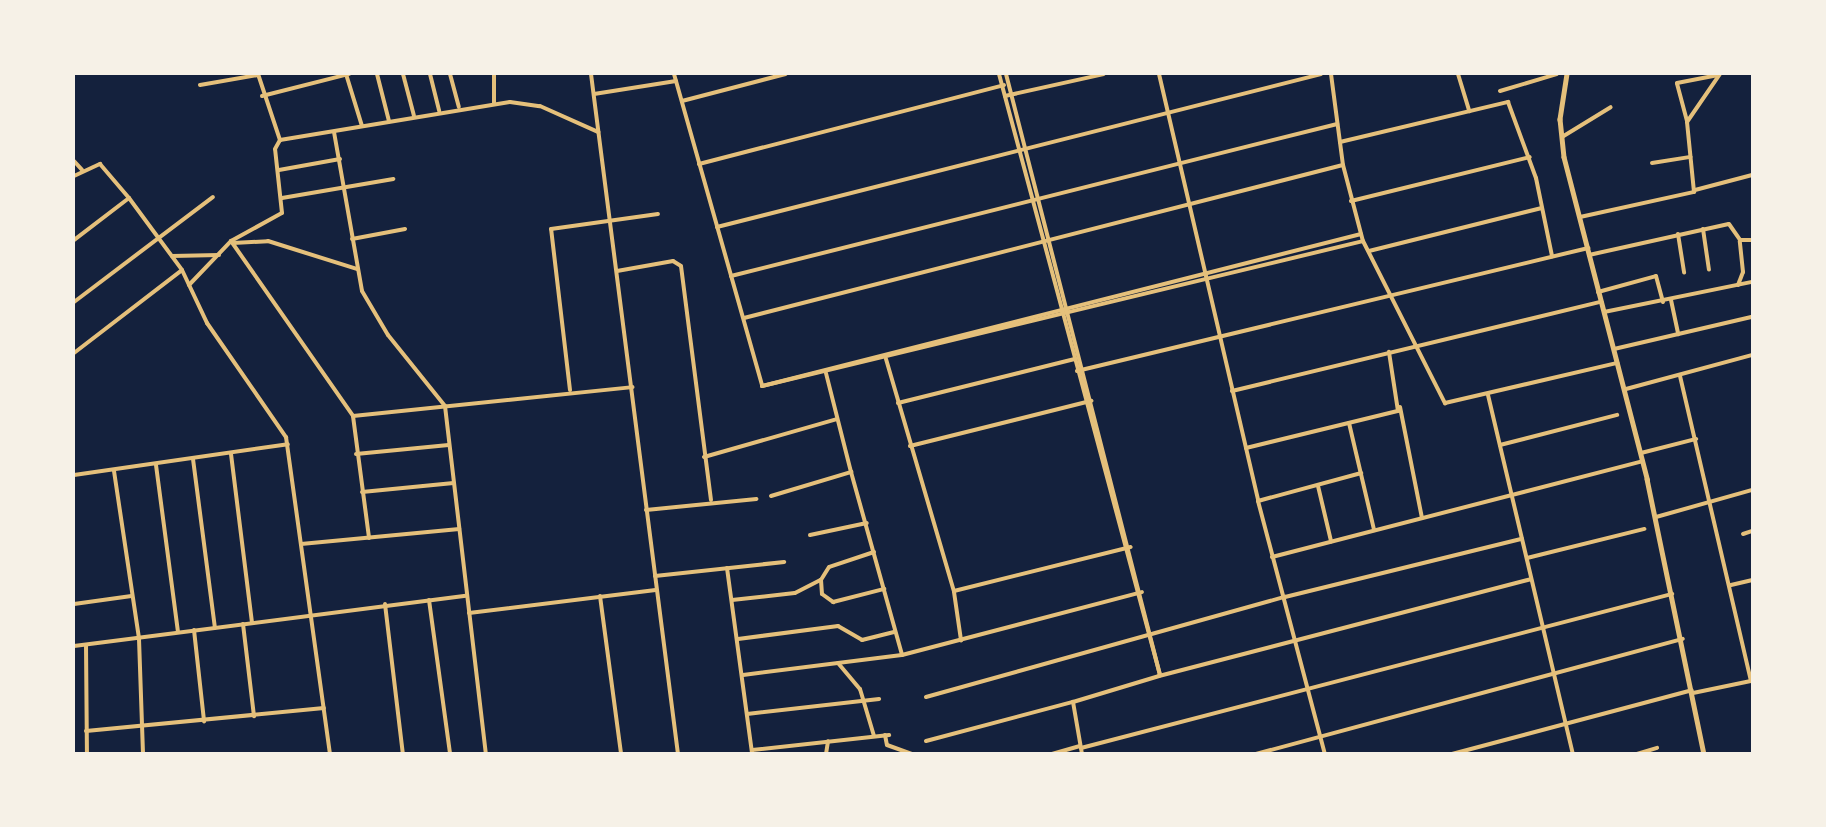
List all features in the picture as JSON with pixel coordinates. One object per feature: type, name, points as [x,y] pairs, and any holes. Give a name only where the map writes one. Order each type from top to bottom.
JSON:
[{"type":"street","points":[[189,285],[232,242],[277,219],[282,198],[278,170],[280,140],[262,96],[258,74],[200,85]]},
{"type":"street","points":[[262,96],[347,74],[362,126]]},
{"type":"street","points":[[377,74],[389,121]]},
{"type":"street","points":[[403,74],[414,116]]},
{"type":"street","points":[[430,74],[439,111]]},
{"type":"street","points":[[450,74],[459,107]]},
{"type":"street","points":[[494,103],[495,74]]},
{"type":"street","points":[[591,74],[678,753]]},
{"type":"street","points":[[674,74],[762,386]]},
{"type":"street","points":[[682,101],[786,74]]},
{"type":"street","points":[[999,74],[1018,150],[1047,239],[1131,547],[1160,676]]},
{"type":"street","points":[[1005,74],[1023,148],[1041,241],[1125,549],[1146,635],[1160,676]]},
{"type":"street","points":[[1005,96],[1104,74]]},
{"type":"street","points":[[1159,74],[1258,501],[1325,753]]},
{"type":"street","points":[[717,226],[1018,150],[1167,109],[1322,74]]},
{"type":"street","points":[[1331,74],[1343,165],[1363,241],[1445,403],[1488,395],[1618,363]]},
{"type":"street","points":[[1458,74],[1469,111]]},
{"type":"street","points":[[1500,91],[1557,74]]},
{"type":"street","points":[[1567,74],[1562,137],[1598,292],[1626,389],[1656,517],[1683,639],[1704,753]]},
{"type":"street","points":[[1687,122],[1719,74]]},
{"type":"street","points":[[1695,189],[1687,122],[1677,83],[1719,74]]},
{"type":"street","points":[[594,94],[676,81]]},
{"type":"street","points":[[699,164],[1008,84]]},
{"type":"street","points":[[1340,142],[1508,102],[1530,157],[1552,256]]},
{"type":"street","points":[[280,140],[334,132],[459,107],[494,103],[540,106],[599,133]]},
{"type":"street","points":[[1562,137],[1611,107]]},
{"type":"street","points":[[731,276],[1337,124]]},
{"type":"street","points":[[334,132],[357,269],[372,312],[445,406],[486,753]]},
{"type":"street","points":[[1351,201],[1530,157]]},
{"type":"street","points":[[1652,163],[1692,157]]},
{"type":"street","points":[[278,170],[340,159]]},
{"type":"street","points":[[74,161],[82,170]]},
{"type":"street","points":[[74,176],[95,164],[107,168],[182,270],[207,323],[288,444],[330,753]]},
{"type":"street","points":[[744,318],[1188,202],[1343,165]]},
{"type":"street","points":[[1580,217],[1688,196],[1695,189],[1752,175]]},
{"type":"street","points":[[282,198],[393,179]]},
{"type":"street","points":[[74,302],[213,197]]},
{"type":"street","points":[[74,240],[129,198]]},
{"type":"street","points":[[1369,251],[1542,208]]},
{"type":"street","points":[[570,390],[551,229],[658,214]]},
{"type":"street","points":[[1589,255],[1732,224],[1740,240],[1743,272],[1738,285]]},
{"type":"street","points":[[352,239],[405,229]]},
{"type":"street","points":[[1702,229],[1709,270]]},
{"type":"street","points":[[762,386],[1059,307],[1361,234]]},
{"type":"street","points":[[1678,234],[1684,273]]},
{"type":"street","points":[[1740,240],[1752,240]]},
{"type":"street","points":[[232,242],[268,241],[357,269]]},
{"type":"street","points":[[762,386],[826,375],[1206,278],[1363,241]]},
{"type":"street","points":[[232,242],[353,416],[356,454],[369,538]]},
{"type":"street","points":[[1077,371],[1588,248]]},
{"type":"street","points":[[172,256],[220,255]]},
{"type":"street","points":[[617,271],[673,261],[681,266],[711,500]]},
{"type":"street","points":[[74,353],[182,270]]},
{"type":"street","points":[[1598,292],[1656,276],[1663,302]]},
{"type":"street","points":[[1604,312],[1663,302],[1752,282]]},
{"type":"street","points":[[1671,300],[1678,334]]},
{"type":"street","points":[[1232,391],[1601,302]]},
{"type":"street","points":[[1614,349],[1752,317]]},
{"type":"street","points":[[1389,352],[1422,518]]},
{"type":"street","points":[[1626,389],[1752,355]]},
{"type":"street","points":[[886,359],[954,591],[961,640]]},
{"type":"street","points":[[898,403],[1074,359]]},
{"type":"street","points":[[824,369],[902,655]]},
{"type":"street","points":[[1452,753],[1693,692],[1752,680],[1712,503],[1680,376]]},
{"type":"street","points":[[353,416],[570,390],[632,387]]},
{"type":"street","points":[[1488,395],[1573,753]]},
{"type":"street","points":[[910,446],[1090,401]]},
{"type":"street","points":[[1246,448],[1349,423],[1400,407]]},
{"type":"street","points":[[1500,445],[1617,415]]},
{"type":"street","points":[[704,457],[837,419]]},
{"type":"street","points":[[1349,423],[1374,530]]},
{"type":"street","points":[[1641,453],[1696,439]]},
{"type":"street","points":[[74,475],[156,465],[288,444]]},
{"type":"street","points":[[356,454],[450,445]]},
{"type":"street","points":[[231,453],[252,623]]},
{"type":"street","points":[[193,459],[215,628]]},
{"type":"street","points":[[1272,557],[1643,461]]},
{"type":"street","points":[[156,465],[178,632]]},
{"type":"street","points":[[114,471],[139,639],[143,753]]},
{"type":"street","points":[[771,495],[851,472]]},
{"type":"street","points":[[1258,501],[1361,473]]},
{"type":"street","points":[[362,492],[454,483]]},
{"type":"street","points":[[1318,486],[1331,541]]},
{"type":"street","points":[[1656,517],[1752,490]]},
{"type":"street","points":[[646,510],[711,500],[756,499]]},
{"type":"street","points":[[810,536],[867,523]]},
{"type":"street","points":[[301,544],[459,529]]},
{"type":"street","points":[[1527,558],[1644,529]]},
{"type":"street","points":[[1743,534],[1752,531]]},
{"type":"street","points":[[926,697],[1285,597],[1522,539]]},
{"type":"street","points":[[954,591],[1131,547]]},
{"type":"street","points":[[732,600],[795,593],[821,580],[833,565],[874,552]]},
{"type":"street","points":[[655,576],[784,562]]},
{"type":"street","points":[[727,567],[752,752],[887,735],[887,745],[912,753]]},
{"type":"street","points":[[926,741],[1160,676],[1532,579]]},
{"type":"street","points":[[821,580],[830,603],[884,589]]},
{"type":"street","points":[[1731,585],[1752,580]]},
{"type":"street","points":[[469,613],[656,590]]},
{"type":"street","points":[[743,675],[902,655],[1142,592]]},
{"type":"street","points":[[1052,753],[1081,749],[1307,687],[1673,594]]},
{"type":"street","points":[[74,603],[131,596]]},
{"type":"street","points":[[74,646],[139,639],[310,613],[466,596]]},
{"type":"street","points":[[600,596],[621,753]]},
{"type":"street","points":[[429,599],[450,753]]},
{"type":"street","points":[[384,604],[403,753]]},
{"type":"street","points":[[243,624],[254,716]]},
{"type":"street","points":[[738,639],[838,626],[862,640],[896,632]]},
{"type":"street","points":[[194,630],[204,721]]},
{"type":"street","points":[[1256,753],[1683,639]]},
{"type":"street","points":[[86,645],[87,753]]},
{"type":"street","points":[[838,663],[861,689],[874,736]]},
{"type":"street","points":[[747,714],[879,699]]},
{"type":"street","points":[[1073,702],[1081,749]]},
{"type":"street","points":[[86,731],[324,708]]},
{"type":"street","points":[[826,753],[828,741]]},
{"type":"street","points":[[1637,753],[1657,748]]}]
